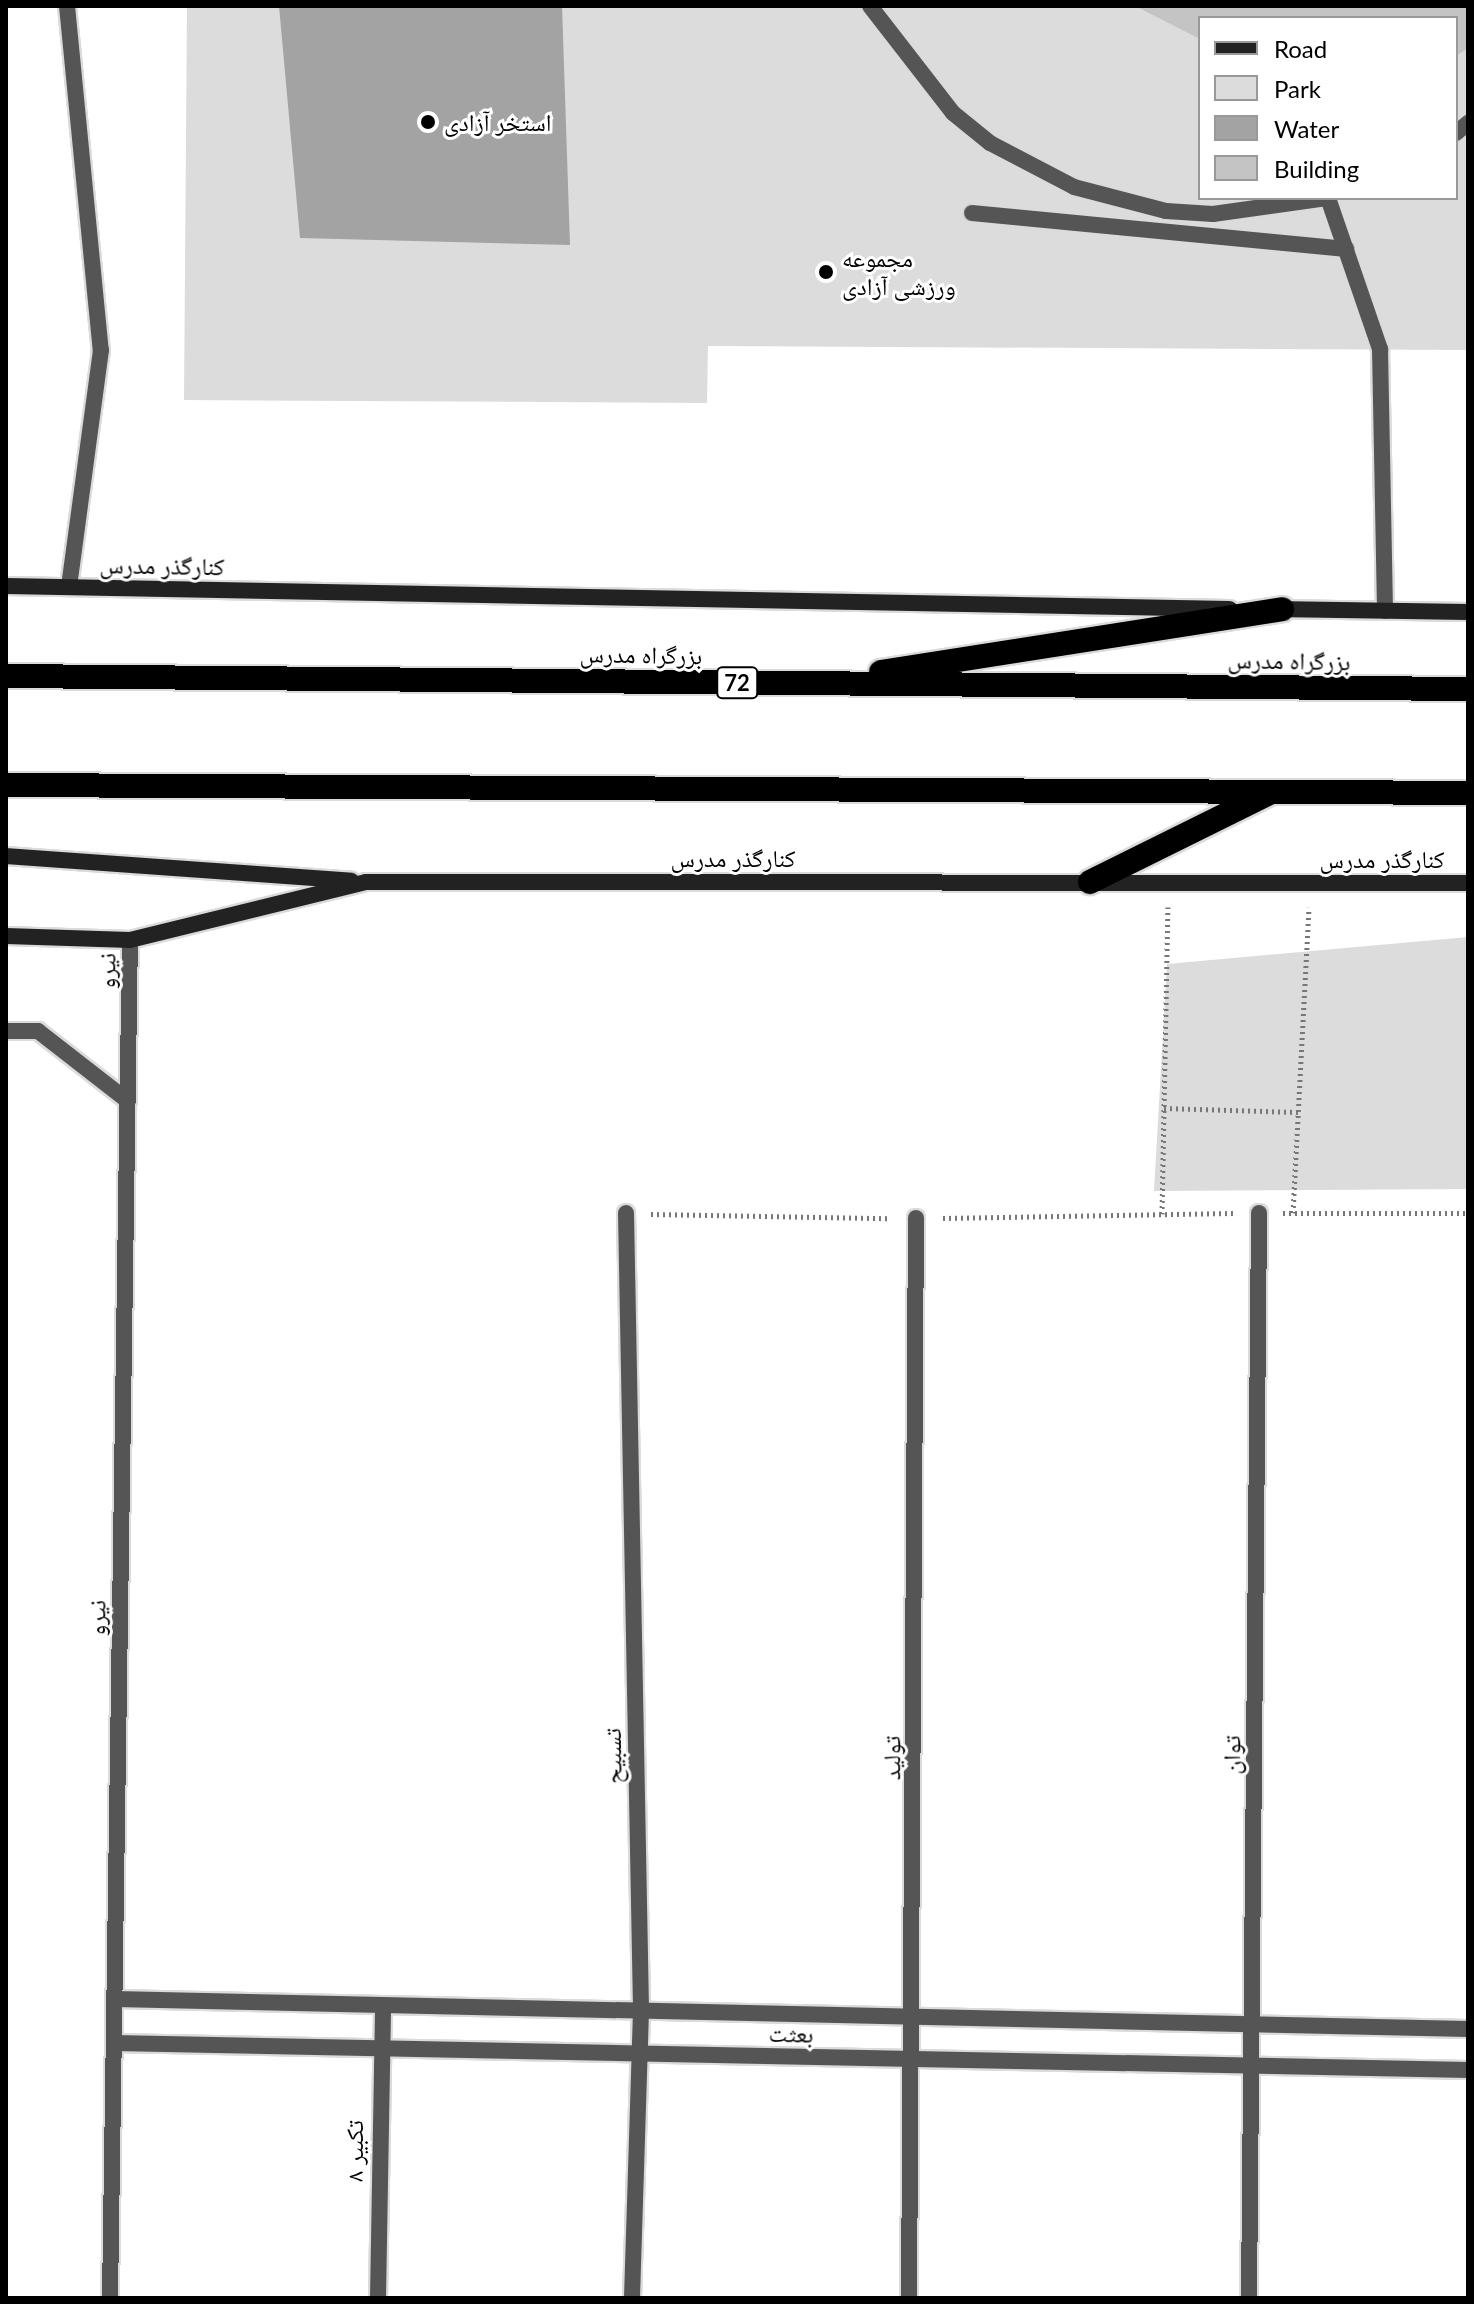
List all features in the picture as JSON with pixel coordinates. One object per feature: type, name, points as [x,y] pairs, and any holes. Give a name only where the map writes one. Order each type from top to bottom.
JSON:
[{"type":"highway","points":[[809,683],[1282,609]]},
{"type":"highway","name":"بزرگراه مدرس","points":[[6,676],[1468,689]]},
{"type":"highway","points":[[6,785],[1468,793]]},
{"type":"highway","points":[[1090,882],[1272,791]]},
{"type":"street","points":[[67,6],[101,350],[69,587]]},
{"type":"street","points":[[870,6],[953,113],[990,143],[1074,187],[1166,211],[1213,214],[1313,200]]},
{"type":"street","points":[[1328,200],[1380,349],[1385,611]]},
{"type":"street","points":[[972,213],[1346,249]]},
{"type":"street","name":"کنارگذر مدرس","points":[[6,586],[1468,612]]},
{"type":"street","points":[[6,856],[366,882]]},
{"type":"street","name":"کنارگذر مدرس","points":[[6,936],[130,940],[366,882],[1468,883]]},
{"type":"street","name":"نیرو","points":[[110,2298],[130,940]]},
{"type":"street","points":[[6,1031],[38,1031],[128,1101]]},
{"type":"street","name":"تسبیح","points":[[626,1213],[641,2011],[636,2054],[632,2298]]},
{"type":"street","name":"توان","points":[[1249,2298],[1259,1213]]},
{"type":"street","name":"تولید","points":[[909,2298],[915,2018],[916,1218]]},
{"type":"street","name":"بعثت","points":[[115,1999],[1468,2029]]},
{"type":"street","name":"تکبیر ۸","points":[[378,2298],[379,2048],[383,2005]]},
{"type":"street","name":"بعثت","points":[[114,2043],[1252,2063],[1468,2070]]},
{"type":"path","points":[[1162,1214],[1169,882]]},
{"type":"path","points":[[1293,1213],[1311,883]]},
{"type":"path","points":[[1164,1108],[1298,1112]]},
{"type":"path","points":[[626,1213],[916,1218],[1468,1213]]},
{"type":"green space","name":"مجموعه ورزشی آزادی","points":[[187,6],[1468,6],[1468,350],[708,346],[707,403],[184,400]]},
{"type":"green space","points":[[1468,937],[1468,1189],[1154,1191],[1167,964]]},
{"type":"water","name":"استخر آزادی","points":[[279,6],[562,6],[570,245],[300,238]]},
{"type":"building","points":[[1135,6],[1468,6],[1468,48],[1458,55],[1458,16],[1198,16],[1198,38]]},
{"type":"place","name":"استخر آزادی","points":[[428,122]]},
{"type":"place","name":"مجموعه ورزشی آزادی","points":[[826,272]]}]
